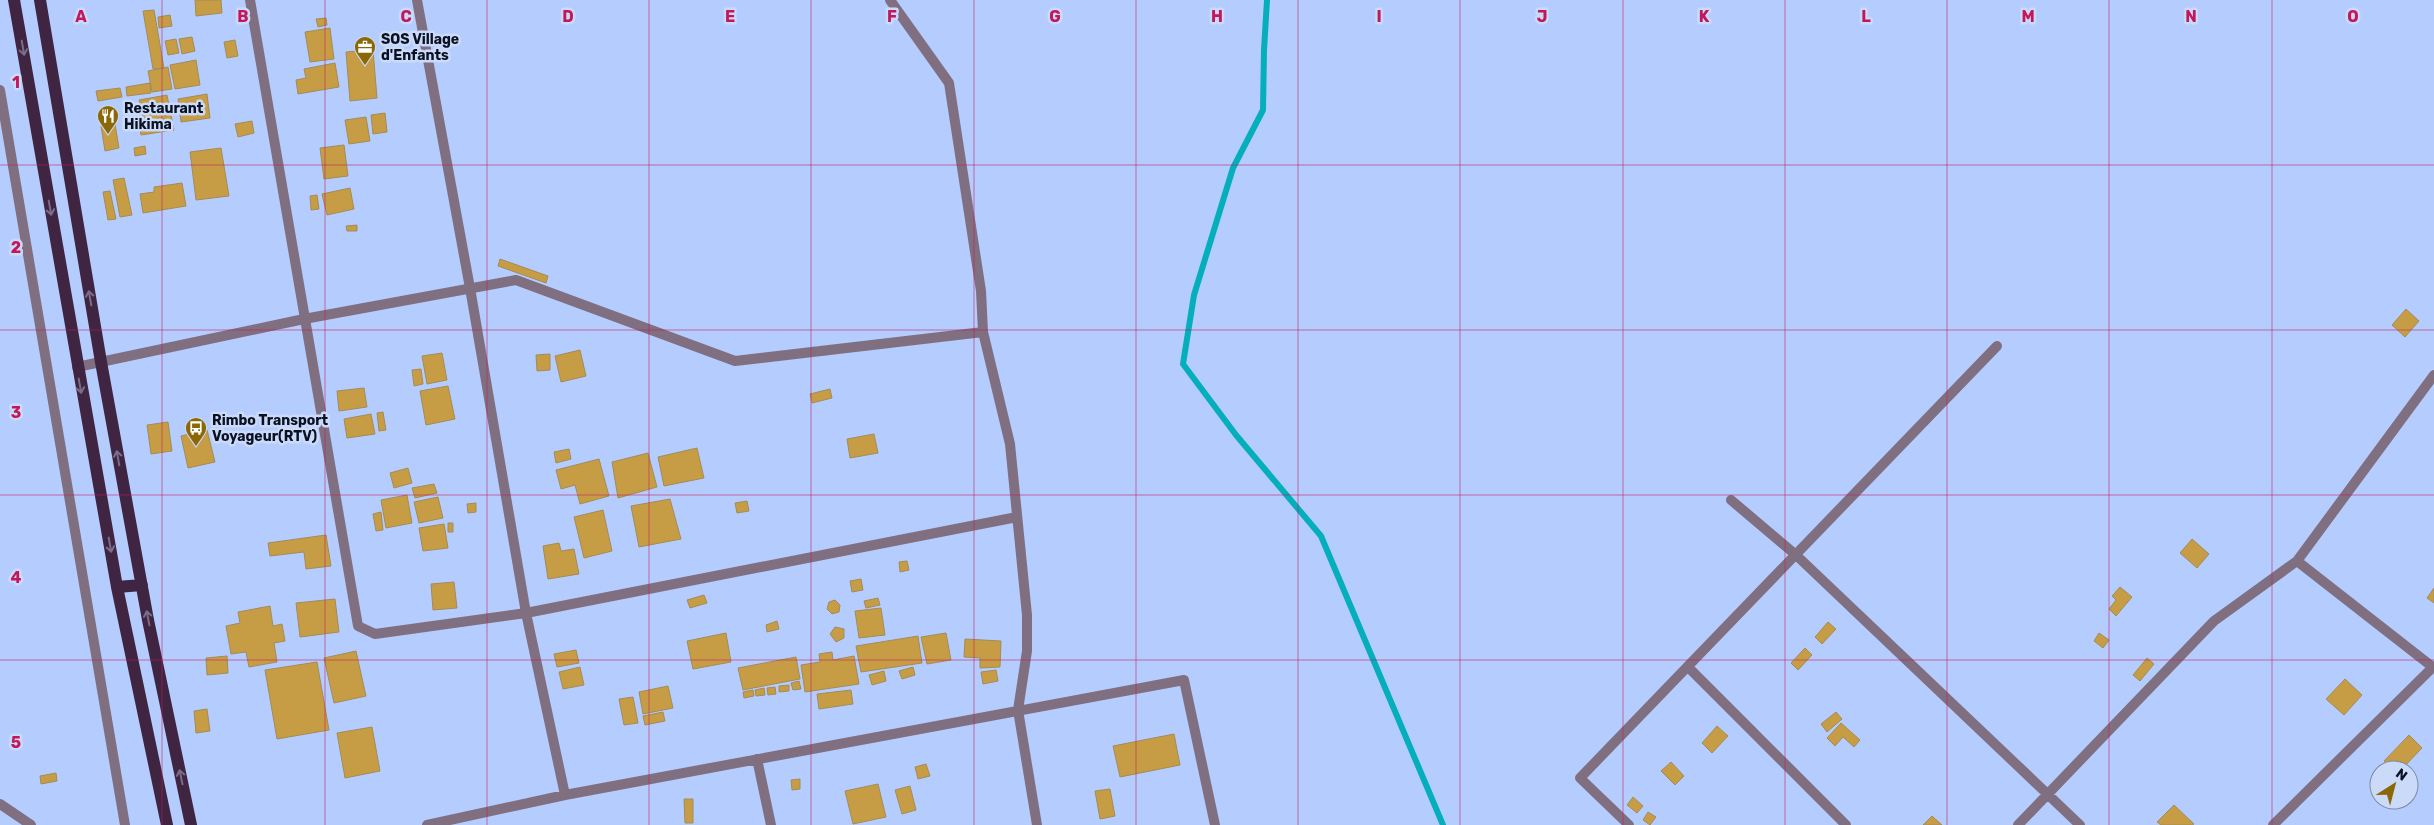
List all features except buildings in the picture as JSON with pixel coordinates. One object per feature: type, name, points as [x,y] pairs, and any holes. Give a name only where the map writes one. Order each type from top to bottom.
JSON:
[{"type":"main road","points":[[14,0],[117,588],[167,825]]},
{"type":"main road","points":[[40,0],[101,362],[142,585],[191,825]]},
{"type":"main road","points":[[117,588],[142,585]]},
{"type":"street","points":[[250,0],[358,626],[375,634],[526,613],[1018,517]]},
{"type":"street","points":[[417,0],[470,288],[526,613],[565,795]]},
{"type":"street","points":[[890,0],[949,83],[981,291],[983,332],[1010,444],[1027,615],[1027,651],[1018,710],[1037,825]]},
{"type":"street","points":[[0,90],[125,825]]},
{"type":"street","points":[[77,367],[304,319],[516,280],[735,361],[983,332]]},
{"type":"street","points":[[1629,825],[1580,778],[1997,346]]},
{"type":"street","points":[[2018,825],[2214,621],[2297,561],[2434,375]]},
{"type":"street","points":[[1731,500],[1796,555],[2080,825]]},
{"type":"street","points":[[2274,825],[2434,668],[2297,561]]},
{"type":"street","points":[[1688,667],[1846,825]]},
{"type":"street","points":[[427,825],[565,795],[1184,680],[1215,825]]},
{"type":"street","points":[[757,759],[771,825]]},
{"type":"street","points":[[0,804],[31,825]]},
{"type":"waterway","points":[[1267,0],[1263,110],[1233,168],[1194,295],[1183,364],[1236,435],[1321,536],[1443,825]]},
{"type":"place","name":"SOS Village d'Enfants","points":[[365,66]]},
{"type":"place","name":"Restaurant Hikima","points":[[108,135]]},
{"type":"place","name":"Rimbo Transport Voyageur(RTV)","points":[[196,447]]}]
